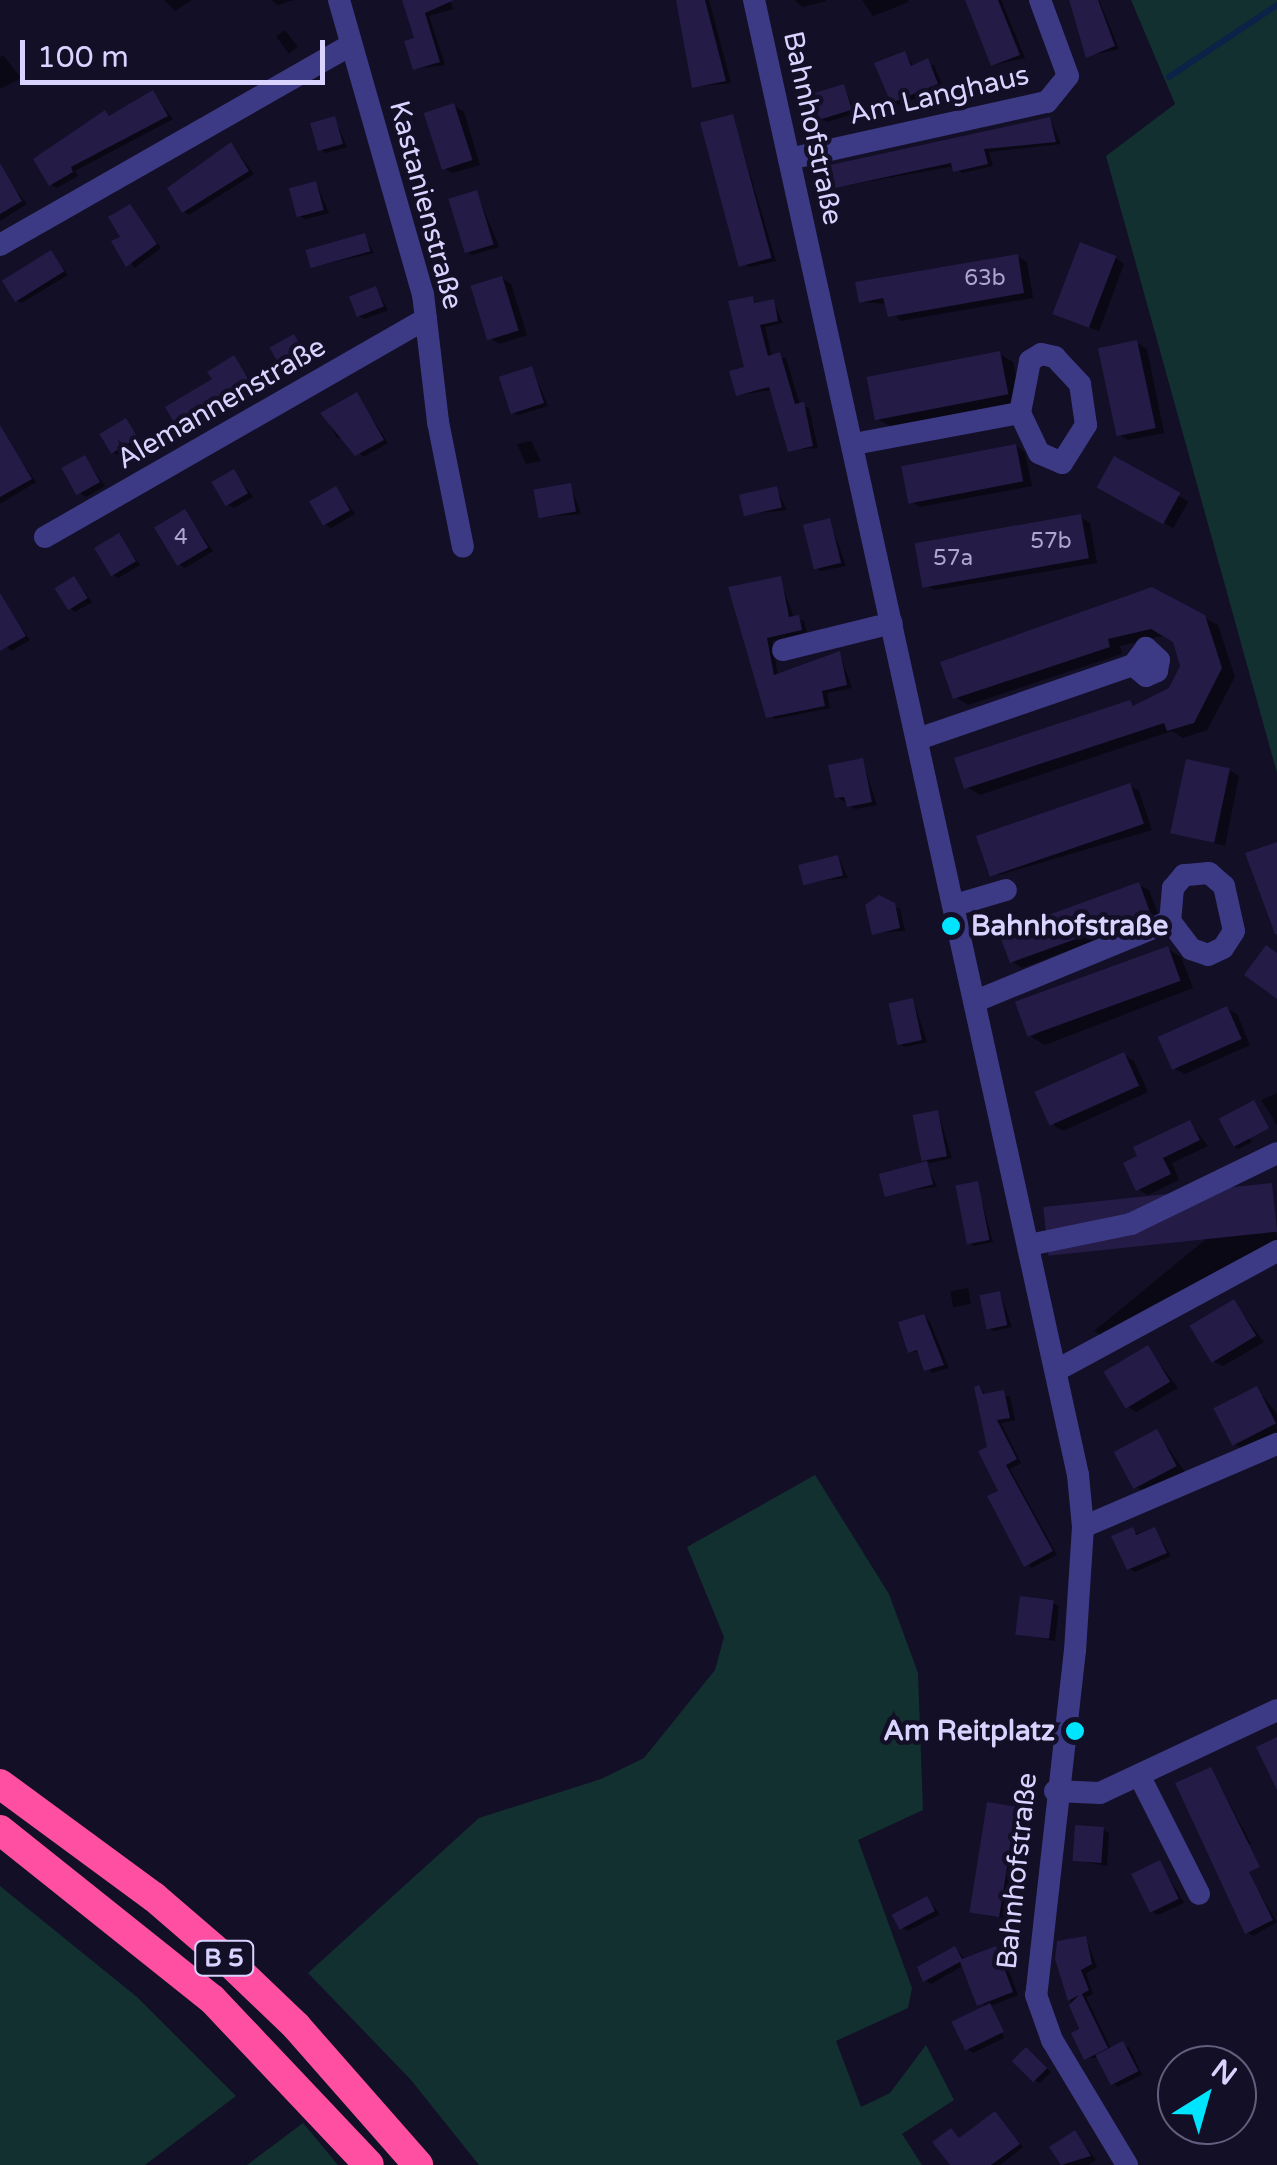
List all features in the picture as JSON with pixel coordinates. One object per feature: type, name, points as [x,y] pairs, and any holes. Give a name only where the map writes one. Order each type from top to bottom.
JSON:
[{"type":"highway","name":"B 5","points":[[0,1784],[154,1897],[227,1960],[296,2026],[418,2165]]},
{"type":"highway","name":"B 5","points":[[0,1830],[212,1999],[369,2165]]},
{"type":"street","name":"Kastanienstraße","points":[[339,0],[426,319],[463,547]]},
{"type":"street","name":"Bahnhofstraße","points":[[754,0],[1057,1370],[1083,1528],[1036,1995],[1052,2040],[1128,2165]]},
{"type":"street","name":"Am Langhaus","points":[[790,159],[1047,102],[1068,76],[1040,0]]},
{"type":"street","points":[[0,246],[351,45]]},
{"type":"street","name":"Alemannenstraße","points":[[45,537],[426,319]]},
{"type":"street","points":[[854,444],[1020,413]]},
{"type":"street","points":[[783,650],[892,623]]},
{"type":"street","points":[[918,739],[1133,665]]},
{"type":"street","points":[[955,905],[1006,890]]},
{"type":"street","points":[[976,1001],[1170,920]]},
{"type":"street","points":[[1029,1245],[1131,1224],[1277,1153]]},
{"type":"street","points":[[1057,1370],[1277,1251]]},
{"type":"street","points":[[1083,1528],[1277,1444]]},
{"type":"street","points":[[1055,1791],[1100,1793],[1277,1710]]},
{"type":"street","points":[[1139,1775],[1199,1894]]},
{"type":"green space","points":[[1131,0],[1277,0],[1277,773],[1106,156],[1175,104]]},
{"type":"green space","points":[[815,1475],[889,1594],[918,1673],[923,1810],[858,1840],[912,1988],[908,2008],[836,2041],[861,2107],[890,2093],[926,2045],[954,2100],[902,2134],[922,2165],[479,2165],[411,2080],[308,1973],[479,1818],[601,1779],[644,1758],[715,1670],[724,1637],[687,1547]]},
{"type":"green space","points":[[0,1886],[137,1997],[236,2096],[145,2165],[0,2165]]},
{"type":"green space","points":[[303,2123],[338,2165],[247,2165]]},
{"type":"building","points":[[402,0],[454,0],[425,13],[440,62],[413,70],[404,41],[414,38]]},
{"type":"building","points":[[676,0],[705,0],[726,81],[692,88]]},
{"type":"building","points":[[965,0],[998,0],[1020,55],[991,66]]},
{"type":"building","points":[[1069,0],[1098,0],[1115,46],[1086,58]]},
{"type":"building","points":[[905,51],[911,66],[928,58],[938,84],[891,103],[874,63]]},
{"type":"building","points":[[844,84],[852,110],[819,120],[811,94]]},
{"type":"building","points":[[153,90],[168,116],[71,167],[73,172],[49,186],[33,159],[105,110],[109,116]]},
{"type":"building","points":[[454,103],[473,160],[442,170],[424,113]]},
{"type":"building","points":[[733,114],[772,258],[739,267],[700,123]]},
{"type":"building","points":[[335,116],[343,144],[318,151],[310,123]]},
{"type":"building","points":[[1050,117],[1056,142],[984,149],[988,164],[953,172],[951,163],[835,188],[830,165]]},
{"type":"building","points":[[231,142],[249,171],[182,213],[167,188]]},
{"type":"building","points":[[0,163],[22,201],[0,214]]},
{"type":"building","points":[[316,181],[324,210],[297,217],[289,188]]},
{"type":"building","points":[[477,190],[494,245],[465,253],[448,199]]},
{"type":"building","points":[[130,204],[157,244],[126,267],[111,241],[120,237],[108,217]]},
{"type":"building","points":[[365,233],[370,251],[311,268],[305,250]]},
{"type":"building","points":[[1080,242],[1116,256],[1089,328],[1052,314]]},
{"type":"building","points":[[51,250],[64,271],[15,302],[2,281]]},
{"type":"building","points":[[1018,254],[1024,293],[888,317],[883,298],[859,303],[855,282]]},
{"type":"building","points":[[502,276],[519,331],[487,340],[470,286]]},
{"type":"building","points":[[376,286],[384,307],[357,317],[349,296]]},
{"type":"building","points":[[753,296],[754,303],[774,299],[778,321],[760,325],[768,356],[780,352],[795,404],[804,402],[813,446],[788,452],[769,387],[736,396],[729,371],[744,367],[728,301]]},
{"type":"building","points":[[294,334],[304,352],[280,366],[270,348]]},
{"type":"building","points":[[1137,340],[1156,428],[1117,436],[1098,348]]},
{"type":"building","points":[[1000,351],[1008,394],[875,420],[866,377]]},
{"type":"building","points":[[234,355],[250,382],[179,431],[165,407],[212,379],[207,372]]},
{"type":"building","points":[[532,366],[544,403],[511,414],[499,377]]},
{"type":"building","points":[[357,392],[384,440],[355,456],[320,413]]},
{"type":"building","points":[[126,418],[138,438],[111,454],[99,434]]},
{"type":"building","points":[[0,425],[32,479],[0,497]]},
{"type":"building","points":[[1016,444],[1023,481],[908,504],[901,466]]},
{"type":"building","points":[[85,455],[100,482],[76,495],[61,468]]},
{"type":"building","points":[[1114,456],[1180,493],[1163,524],[1097,487]]},
{"type":"building","points":[[234,469],[248,493],[225,506],[211,482]]},
{"type":"building","points":[[571,483],[576,512],[539,518],[534,490]]},
{"type":"building","points":[[336,486],[350,510],[323,526],[309,501]]},
{"type":"building","points":[[777,486],[782,507],[744,516],[739,495]]},
{"type":"building","points":[[185,509],[208,548],[177,566],[154,528]]},
{"type":"building","points":[[1081,514],[1089,558],[922,588],[915,543]]},
{"type":"building","points":[[830,518],[841,563],[814,569],[803,525]]},
{"type":"building","points":[[119,533],[136,561],[111,576],[94,548]]},
{"type":"building","points":[[74,576],[88,598],[68,610],[54,588]]},
{"type":"building","points":[[781,576],[789,617],[799,615],[802,630],[767,638],[774,675],[840,651],[847,685],[822,691],[825,706],[766,718],[728,587]]},
{"type":"building","points":[[1152,587],[1205,615],[1222,668],[1194,723],[1167,731],[1164,723],[964,789],[954,758],[1130,700],[1133,706],[1169,688],[1180,666],[1173,642],[1151,629],[1108,639],[1110,647],[953,699],[940,662]]},
{"type":"building","points":[[0,593],[26,636],[0,651]]},
{"type":"building","points":[[863,758],[872,802],[847,807],[844,797],[835,798],[828,765]]},
{"type":"building","points":[[1186,759],[1230,768],[1214,843],[1170,833]]},
{"type":"building","points":[[1130,783],[1144,824],[990,877],[976,836]]},
{"type":"building","points":[[1277,842],[1277,934],[1275,934],[1245,853]]},
{"type":"building","points":[[838,855],[843,875],[803,885],[798,865]]},
{"type":"building","points":[[1139,882],[1150,912],[1010,963],[999,933]]},
{"type":"building","points":[[879,895],[895,903],[900,928],[872,935],[865,905]]},
{"type":"building","points":[[1266,945],[1277,953],[1277,999],[1244,975]]},
{"type":"building","points":[[1168,946],[1181,981],[1027,1037],[1015,1002]]},
{"type":"building","points":[[913,998],[922,1040],[897,1045],[889,1003]]},
{"type":"building","points":[[1227,1006],[1242,1039],[1172,1070],[1158,1037]]},
{"type":"building","points":[[1124,1052],[1139,1086],[1050,1126],[1034,1092]]},
{"type":"building","points":[[1254,1100],[1269,1128],[1234,1147],[1219,1119]]},
{"type":"building","points":[[938,1110],[947,1156],[921,1161],[912,1115]]},
{"type":"building","points":[[1190,1120],[1200,1140],[1163,1158],[1171,1174],[1136,1191],[1123,1163],[1137,1156],[1133,1147]]},
{"type":"building","points":[[927,1161],[933,1184],[885,1197],[879,1174]]},
{"type":"building","points":[[978,1181],[989,1240],[967,1244],[955,1185]]},
{"type":"building","points":[[1272,1183],[1277,1232],[1048,1256],[1043,1207]]},
{"type":"building","points":[[1000,1291],[1007,1325],[987,1330],[979,1295]]},
{"type":"building","points":[[1234,1299],[1256,1336],[1212,1363],[1189,1326]]},
{"type":"building","points":[[924,1314],[944,1365],[924,1371],[917,1350],[908,1353],[898,1322]]},
{"type":"building","points":[[1148,1345],[1170,1382],[1126,1409],[1103,1372]]},
{"type":"building","points":[[979,1385],[983,1394],[1004,1390],[1010,1418],[997,1420],[1017,1459],[1006,1465],[1053,1551],[1024,1567],[987,1496],[998,1491],[978,1451],[987,1447],[974,1387]]},
{"type":"building","points":[[1257,1386],[1276,1423],[1232,1446],[1213,1408]]},
{"type":"building","points":[[1157,1429],[1177,1466],[1133,1489],[1114,1452]]},
{"type":"building","points":[[1133,1527],[1136,1535],[1155,1527],[1167,1553],[1127,1570],[1111,1536]]},
{"type":"building","points":[[1020,1596],[1054,1600],[1049,1639],[1015,1635]]},
{"type":"building","points":[[1277,1737],[1277,1790],[1256,1747]]},
{"type":"building","points":[[1211,1767],[1260,1867],[1249,1872],[1273,1920],[1245,1934],[1175,1783]]},
{"type":"building","points":[[987,1802],[1017,1807],[999,1917],[969,1913]]},
{"type":"building","points":[[1075,1825],[1104,1827],[1101,1863],[1072,1861]]},
{"type":"building","points":[[1160,1860],[1179,1899],[1150,1913],[1131,1874]]},
{"type":"building","points":[[927,1896],[935,1911],[900,1930],[892,1915]]},
{"type":"building","points":[[1086,1936],[1092,1964],[1081,1970],[1089,1990],[1082,1994],[1108,2048],[1084,2060],[1071,2033],[1079,2029],[1069,2005],[1079,1995],[1068,2001],[1055,1959],[1057,1941]]},
{"type":"building","points":[[955,1946],[962,1959],[996,1946],[1013,1992],[977,2006],[960,1962],[923,1982],[917,1967]]},
{"type":"building","points":[[990,2003],[1004,2032],[965,2051],[951,2022]]},
{"type":"building","points":[[1123,2041],[1138,2071],[1111,2085],[1095,2055]]},
{"type":"building","points":[[1026,2047],[1047,2068],[1033,2082],[1012,2061]]},
{"type":"building","points":[[995,2111],[1020,2144],[991,2165],[950,2165],[932,2142],[951,2128],[959,2138]]},
{"type":"building","points":[[1075,2130],[1091,2156],[1061,2165],[1049,2147]]},
{"type":"waterway","points":[[1169,77],[1277,5]]},
{"type":"place","name":"Bahnhofstraße","points":[[951,926]]},
{"type":"place","name":"Am Reitplatz","points":[[1075,1731]]}]
